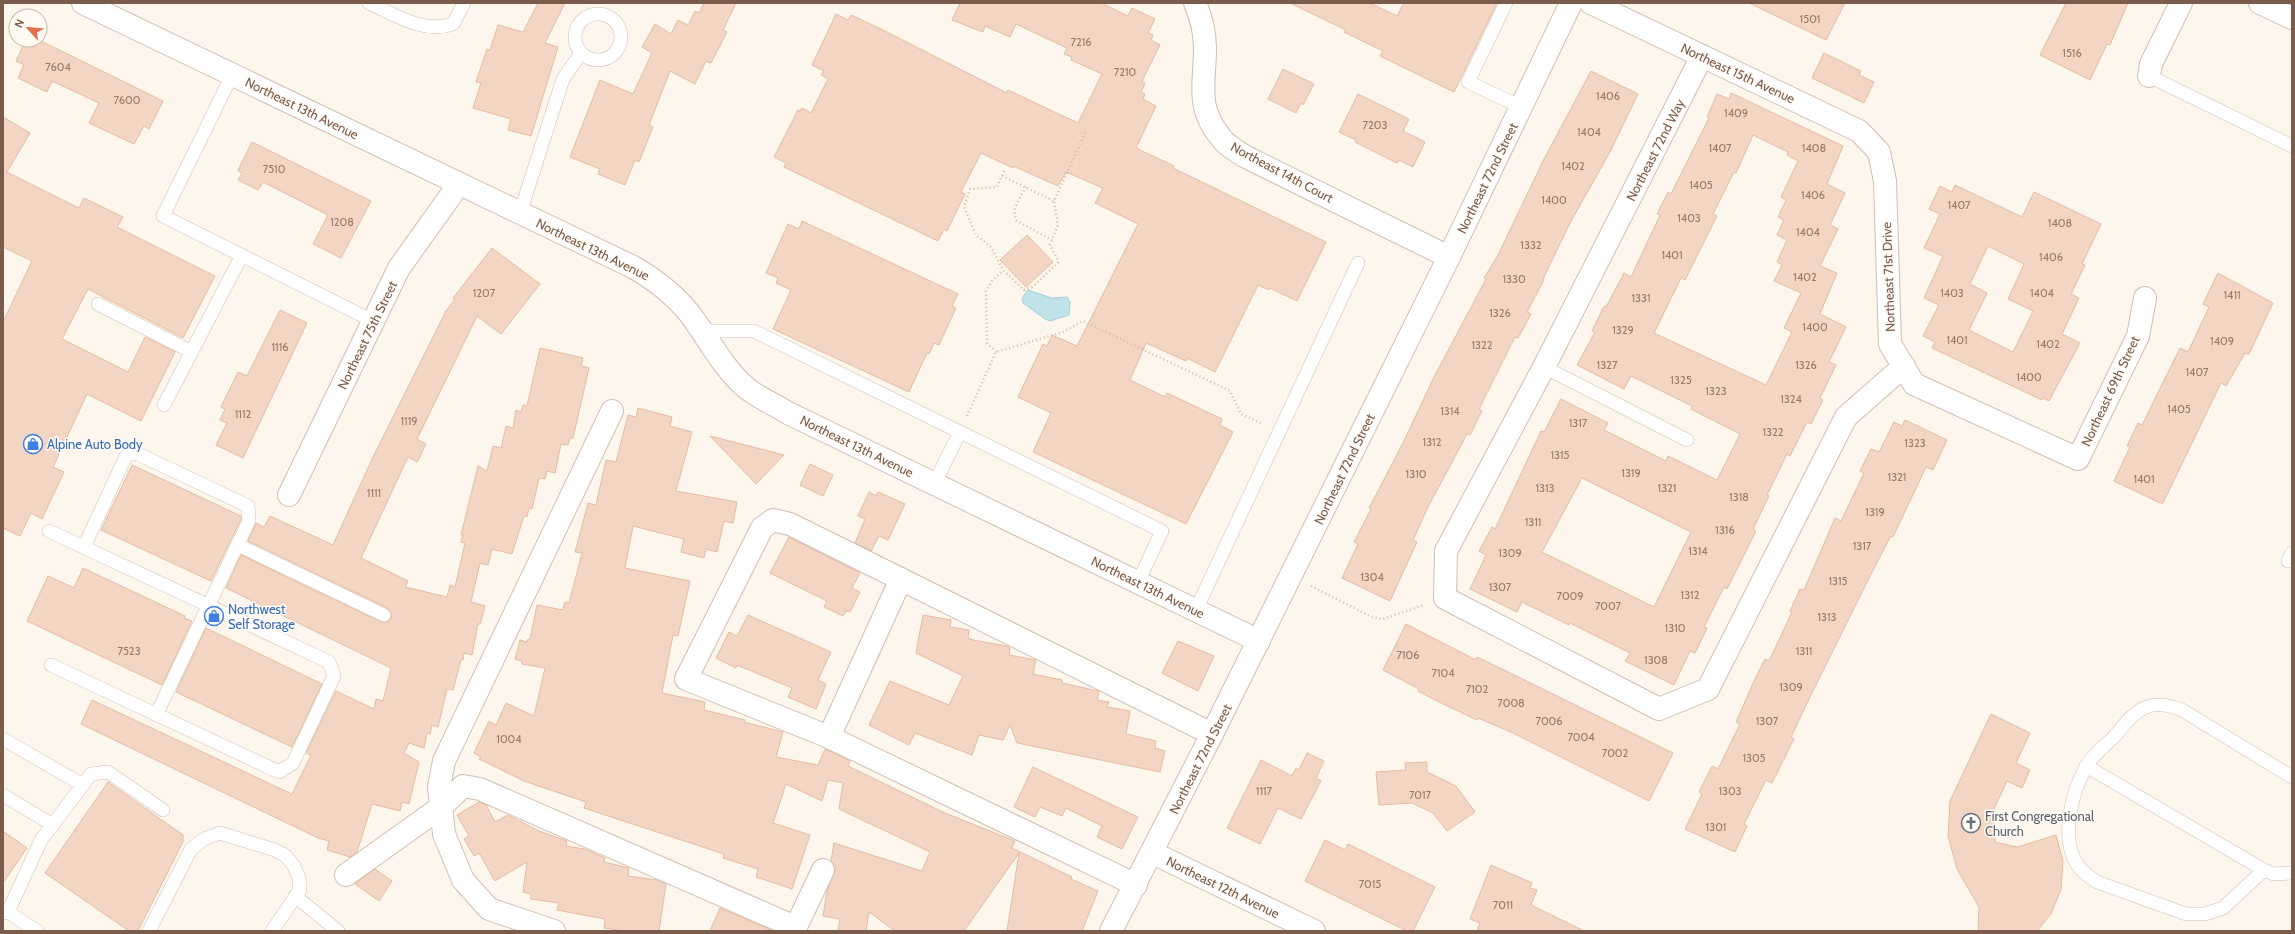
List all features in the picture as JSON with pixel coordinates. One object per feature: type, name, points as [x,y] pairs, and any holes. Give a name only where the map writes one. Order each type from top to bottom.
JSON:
[{"type":"street","name":"Northeast 13th Avenue","points":[[83,3],[633,267],[660,283],[688,311],[728,369],[745,386],[788,413],[1259,641]]},
{"type":"street","name":"Northeast 14th Court","points":[[1195,3],[1200,14],[1205,47],[1202,86],[1205,110],[1222,140],[1244,156],[1449,257]]},
{"type":"street","name":"Northeast 72nd Street","points":[[1111,931],[1153,853],[1259,641],[1449,257],[1571,3]]},
{"type":"street","name":"Northeast 15th Avenue","points":[[1591,3],[1860,131],[1879,152]]},
{"type":"street","points":[[2149,76],[2151,64],[2181,3]]},
{"type":"street","points":[[2260,3],[2292,18]]},
{"type":"street","name":"Northeast 72nd Way","points":[[1445,598],[1446,552],[1544,367],[1702,56]]},
{"type":"street","name":"Northeast 71st Drive","points":[[1879,152],[1885,181],[1890,344],[1914,384],[2078,459]]},
{"type":"street","name":"Northeast 75th Street","points":[[289,494],[399,268],[459,184]]},
{"type":"street","name":"Northeast 69th Street","points":[[2078,459],[2138,336],[2145,298]]},
{"type":"street","points":[[1445,598],[1659,709],[1708,689],[1846,417],[1904,366]]},
{"type":"street","points":[[554,931],[489,909],[463,880],[444,834],[439,787],[444,761],[612,411]]},
{"type":"street","points":[[1136,885],[829,737],[686,679],[762,528],[773,520],[790,524],[1212,734]]},
{"type":"street","points":[[829,737],[901,579]]},
{"type":"street","points":[[346,875],[441,807],[462,786],[480,789],[794,929],[823,870]]},
{"type":"street","name":"Northeast 12th Avenue","points":[[1153,853],[1314,931]]},
{"type":"lane","points":[[369,3],[416,25],[433,28],[453,24],[464,3]]},
{"type":"lane","points":[[1506,3],[1468,82],[1521,107]]},
{"type":"lane","points":[[520,213],[563,79],[581,53]]},
{"type":"lane","points":[[232,75],[163,216],[373,321]]},
{"type":"lane","points":[[2149,76],[2292,146]]},
{"type":"lane","points":[[164,404],[242,255]]},
{"type":"lane","points":[[1196,610],[1358,263]]},
{"type":"lane","points":[[98,304],[192,352]]},
{"type":"lane","points":[[702,331],[754,331],[1162,531],[1138,582]]},
{"type":"lane","points":[[1544,367],[1687,440]]},
{"type":"lane","points":[[934,484],[960,432]]},
{"type":"lane","points":[[84,547],[126,456],[136,453],[248,506],[249,521],[156,715]]},
{"type":"lane","points":[[49,531],[329,662],[334,676],[292,763],[279,772],[51,665]]},
{"type":"lane","points":[[238,545],[384,615]]},
{"type":"lane","points":[[2264,870],[2223,908],[2205,914],[2186,914],[2097,882],[2085,874],[2076,863],[2071,849],[2070,817],[2072,799],[2086,766],[2134,716],[2144,708],[2156,704],[2169,705],[2292,777]]},
{"type":"lane","points":[[3,738],[83,785]]},
{"type":"lane","points":[[2086,766],[2264,870],[2274,874],[2292,873]]},
{"type":"lane","points":[[37,931],[5,913],[41,840],[91,774],[108,772],[162,810]]},
{"type":"lane","points":[[3,795],[53,825]]},
{"type":"lane","points":[[149,931],[191,849],[204,839],[220,834],[275,850],[286,856],[294,866],[299,878],[300,890],[272,931]]},
{"type":"lane","points":[[295,896],[338,931]]},
{"type":"path","points":[[1004,171],[997,188],[970,189],[964,207],[976,235],[991,247],[1003,270],[1024,290],[1032,287],[1058,263],[1058,260],[1050,245],[1058,225],[1054,201],[1086,131]]},
{"type":"path","points":[[1002,176],[1054,201]]},
{"type":"path","points":[[1026,187],[1014,210],[1014,216],[1017,221],[1052,240]]},
{"type":"path","points":[[996,352],[987,343],[986,291],[992,280],[1003,270]]},
{"type":"path","points":[[960,432],[996,352],[1063,332],[1083,321],[1230,391],[1241,414]]},
{"type":"path","points":[[1291,576],[1372,617],[1383,620],[1445,598]]},
{"type":"water","points":[[1028,290],[1052,298],[1067,297],[1070,302],[1069,315],[1050,321],[1045,319],[1023,303],[1022,298]]},
{"type":"building","points":[[538,3],[565,3],[545,43],[558,47],[531,136],[508,130],[511,119],[473,108],[481,83],[476,82],[487,49],[490,50],[498,25],[523,32]]},
{"type":"building","points":[[704,3],[736,3],[723,30],[727,32],[711,63],[706,61],[695,84],[670,71],[649,125],[653,127],[639,162],[635,160],[625,185],[598,174],[600,169],[570,157],[600,80],[633,94],[652,53],[642,47],[655,24],[671,34],[678,20],[688,25],[695,11],[699,13]]},
{"type":"building","points":[[960,3],[1101,3],[1128,16],[1132,8],[1155,19],[1148,33],[1153,35],[1151,40],[1160,45],[1142,81],[1145,83],[1141,92],[1145,94],[1143,99],[1156,106],[1136,148],[1174,166],[1173,168],[1326,242],[1297,301],[1270,288],[1269,290],[1258,285],[1215,372],[1187,358],[1186,361],[1146,343],[1130,380],[1165,397],[1167,393],[1222,419],[1220,425],[1233,432],[1186,524],[1033,452],[1051,413],[1018,397],[1043,344],[1047,346],[1052,335],[1077,346],[1138,224],[1095,203],[1103,188],[1066,172],[1058,186],[981,153],[961,192],[965,194],[947,231],[944,229],[938,241],[784,167],[786,163],[774,157],[798,110],[800,111],[802,108],[811,113],[828,79],[821,75],[824,71],[812,65],[836,14],[848,20],[851,15],[1007,93],[1008,90],[1078,123],[1102,74],[1071,60],[1072,57],[1064,54],[1067,48],[1016,24],[1010,37],[985,26],[983,32],[952,20]]},
{"type":"building","points":[[1290,3],[1370,3],[1397,16],[1404,3],[1497,3],[1454,92],[1380,56],[1383,51],[1344,32],[1346,30]]},
{"type":"building","points":[[1749,3],[1845,3],[1826,40]]},
{"type":"building","points":[[2066,3],[2128,3],[2110,45],[2107,44],[2090,80],[2040,55]]},
{"type":"building","points":[[48,44],[163,101],[149,129],[144,126],[134,144],[89,123],[99,103],[52,81],[47,92],[18,78],[23,64],[16,61],[22,48],[48,48]]},
{"type":"building","points":[[1824,53],[1861,71],[1859,75],[1874,82],[1864,103],[1812,78]]},
{"type":"building","points":[[1283,69],[1314,84],[1303,105],[1301,103],[1296,113],[1268,99]]},
{"type":"building","points":[[1591,71],[1638,94],[1610,152],[1570,223],[1543,279],[1544,280],[1527,312],[1531,314],[1518,338],[1515,337],[1479,409],[1482,411],[1470,435],[1467,434],[1428,507],[1413,540],[1417,542],[1390,601],[1342,578],[1358,544],[1354,542],[1371,509],[1369,508],[1403,443],[1434,377],[1486,279],[1484,278],[1498,255],[1544,159]]},
{"type":"building","points":[[1731,93],[1843,146],[1827,184],[1845,193],[1830,225],[1838,229],[1820,266],[1837,273],[1820,314],[1846,327],[1829,362],[1836,365],[1820,398],[1823,400],[1811,424],[1807,422],[1790,456],[1787,454],[1767,495],[1769,496],[1753,529],[1756,531],[1727,589],[1724,587],[1704,627],[1707,628],[1695,653],[1690,651],[1674,685],[1625,661],[1630,653],[1570,623],[1569,625],[1522,602],[1517,612],[1470,589],[1486,555],[1479,551],[1492,527],[1495,529],[1541,431],[1544,432],[1561,399],[1608,423],[1604,430],[1666,461],[1668,456],[1717,480],[1740,434],[1691,409],[1692,406],[1631,376],[1624,389],[1577,365],[1595,332],[1592,331],[1604,306],[1606,307],[1624,273],[1631,277],[1660,215],[1657,214],[1668,192],[1671,194],[1709,118],[1707,117],[1717,94],[1729,99]],"holes":[[[1753,135],[1788,152],[1787,155],[1798,161],[1781,197],[1786,200],[1778,217],[1784,220],[1777,235],[1787,240],[1777,262],[1782,265],[1774,281],[1801,293],[1784,328],[1792,332],[1766,385],[1654,333],[1681,278],[1685,280],[1717,216],[1713,214],[1734,172],[1736,173]],[[1582,478],[1691,532],[1654,607],[1542,552]]]},
{"type":"building","points":[[1358,94],[1409,119],[1403,131],[1425,142],[1413,167],[1399,160],[1397,163],[1355,142],[1356,140],[1339,132]]},
{"type":"building","points":[[3,117],[30,133],[7,172],[79,208],[84,198],[123,217],[117,227],[215,276],[183,338],[88,289],[62,339],[128,372],[145,337],[175,352],[141,421],[87,394],[53,467],[64,472],[42,519],[31,513],[20,536],[3,528],[3,322],[32,261],[3,247]]},
{"type":"building","points":[[252,142],[371,201],[341,258],[313,244],[328,215],[263,182],[258,190],[238,180],[242,173],[238,171],[239,168]]},
{"type":"building","points":[[1955,185],[2022,217],[2034,192],[2101,224],[2082,264],[2085,265],[2071,294],[2079,298],[2062,334],[2080,343],[2049,401],[2043,398],[2042,400],[1932,348],[1935,342],[1923,336],[1939,305],[1924,298],[1943,256],[1924,248],[1940,214],[1929,209],[1940,186],[1952,192]],"holes":[[[1988,246],[2024,264],[2008,299],[2033,311],[2013,352],[1969,330],[1987,293],[1970,284]]]},
{"type":"building","points":[[802,221],[958,294],[952,306],[956,308],[939,345],[934,343],[929,354],[927,353],[909,392],[773,329],[791,290],[776,283],[778,278],[766,273],[788,224],[799,229]]},
{"type":"building","points":[[1027,235],[1053,262],[1026,287],[1000,260]]},
{"type":"building","points":[[492,248],[540,284],[501,334],[477,316],[417,439],[426,444],[417,462],[408,457],[361,558],[408,581],[405,587],[447,597],[450,585],[455,587],[465,543],[461,542],[463,535],[461,535],[478,466],[487,471],[493,446],[501,448],[506,426],[513,428],[516,410],[521,412],[523,405],[527,406],[540,348],[583,358],[581,366],[589,368],[573,438],[570,438],[568,445],[561,444],[555,473],[547,471],[545,479],[539,478],[532,509],[529,508],[527,517],[524,516],[512,554],[492,549],[488,565],[480,563],[471,602],[485,606],[480,624],[478,624],[472,655],[464,653],[453,690],[447,689],[438,727],[432,725],[430,734],[427,733],[424,748],[409,743],[404,753],[419,762],[409,804],[402,802],[400,811],[372,804],[357,852],[350,857],[327,850],[329,841],[318,838],[81,724],[92,700],[292,794],[311,755],[306,753],[336,691],[374,709],[376,699],[383,701],[391,668],[226,588],[241,555],[381,622],[385,623],[391,619],[392,614],[387,608],[248,541],[256,523],[264,527],[270,516],[333,545],[373,457],[446,311],[455,299],[453,298]]},
{"type":"building","points":[[2218,273],[2273,303],[2249,354],[2245,353],[2226,386],[2221,383],[2163,503],[2160,503],[2114,481],[2130,447],[2127,446],[2138,423],[2142,425],[2180,348],[2188,352],[2209,307],[2203,304]]},
{"type":"building","points":[[280,310],[307,323],[243,458],[216,445],[227,423],[220,420],[225,409],[221,407],[238,372],[247,376]]},
{"type":"building","points":[[638,408],[672,417],[670,426],[692,432],[676,491],[737,502],[733,523],[724,521],[717,552],[706,549],[704,558],[681,552],[684,539],[633,526],[625,568],[690,581],[678,636],[673,635],[662,693],[705,702],[704,710],[745,720],[744,722],[783,732],[776,757],[818,765],[825,749],[850,761],[848,766],[945,813],[1015,841],[1012,848],[1072,877],[1071,879],[1098,891],[1082,931],[1007,931],[1019,853],[964,931],[895,931],[869,912],[866,931],[838,931],[840,919],[823,916],[827,891],[835,869],[831,861],[834,843],[922,871],[930,852],[839,809],[843,783],[828,780],[822,801],[786,784],[773,823],[810,835],[792,889],[756,877],[758,869],[723,858],[724,854],[584,808],[586,802],[524,781],[479,759],[481,757],[474,753],[489,721],[496,725],[506,703],[534,716],[545,668],[522,664],[522,661],[515,659],[520,640],[527,642],[528,639],[530,639],[537,605],[563,610],[565,602],[569,603],[582,553],[575,552],[588,503],[596,505],[606,460],[616,462],[628,415],[636,417]]},
{"type":"building","points":[[1905,420],[1947,440],[1933,470],[1926,467],[1893,537],[1891,536],[1872,572],[1810,697],[1791,737],[1794,739],[1772,783],[1766,780],[1744,824],[1747,826],[1735,852],[1685,829],[1702,794],[1699,792],[1712,766],[1718,769],[1740,724],[1736,722],[1754,681],[1765,659],[1769,661],[1792,612],[1790,611],[1800,589],[1804,590],[1835,518],[1841,521],[1864,473],[1860,471],[1871,449],[1879,452],[1894,422],[1902,426]]},
{"type":"building","points":[[710,436],[784,455],[756,484]]},
{"type":"building","points":[[810,464],[833,475],[823,496],[800,485]]},
{"type":"building","points":[[132,465],[241,516],[241,519],[211,581],[101,530]]},
{"type":"building","points":[[869,492],[876,496],[878,492],[905,504],[888,540],[879,536],[871,551],[855,543],[865,519],[858,516]]},
{"type":"building","points":[[789,537],[860,573],[852,588],[860,592],[850,612],[846,611],[843,616],[824,607],[827,601],[770,573]]},
{"type":"building","points":[[83,568],[185,616],[184,618],[192,621],[162,685],[27,621],[48,576],[74,588]]},
{"type":"building","points":[[748,615],[831,652],[818,680],[826,684],[816,709],[788,697],[792,688],[737,665],[736,668],[716,658],[729,632],[737,636]]},
{"type":"building","points":[[923,615],[951,620],[950,627],[969,630],[968,638],[1007,646],[1010,648],[1009,655],[1036,660],[1033,674],[1062,680],[1062,683],[1098,691],[1097,700],[1109,702],[1107,707],[1130,711],[1126,734],[1156,741],[1155,748],[1165,751],[1160,772],[1017,743],[1010,725],[1003,740],[979,735],[972,755],[915,733],[909,745],[869,725],[890,681],[949,705],[963,676],[916,653]]},
{"type":"building","points":[[1406,624],[1476,660],[1477,657],[1673,753],[1649,801],[1513,733],[1478,718],[1477,720],[1435,700],[1418,691],[1419,689],[1383,670]]},
{"type":"building","points":[[206,628],[322,684],[292,747],[176,692]]},
{"type":"building","points":[[1178,641],[1214,656],[1198,691],[1162,673]]},
{"type":"building","name":"First Congregational Church","points":[[1991,714],[2030,733],[2016,763],[2030,770],[2022,788],[2007,781],[1993,811],[1995,842],[2017,847],[2056,835],[2063,861],[2061,889],[2051,914],[2037,931],[1978,931],[1979,907],[1957,869],[1948,836],[1950,801]]},
{"type":"building","points":[[1307,753],[1324,761],[1316,778],[1321,781],[1301,819],[1278,808],[1260,844],[1227,828],[1261,760],[1292,776],[1296,768],[1299,770]]},
{"type":"building","points":[[1427,762],[1427,772],[1456,786],[1475,812],[1447,831],[1433,813],[1412,803],[1379,805],[1376,772],[1406,770],[1405,763]]},
{"type":"building","points":[[1033,767],[1138,817],[1122,849],[1097,837],[1102,826],[1066,808],[1062,816],[1040,807],[1035,817],[1014,807]]},
{"type":"building","points":[[108,782],[183,835],[183,842],[138,931],[129,931],[45,873]]},
{"type":"building","points":[[479,802],[486,805],[495,822],[508,815],[539,831],[567,841],[566,846],[585,849],[605,858],[604,862],[629,868],[628,876],[657,880],[666,884],[659,931],[626,931],[604,928],[605,919],[557,910],[559,903],[531,899],[531,894],[523,892],[527,862],[495,881],[479,853],[474,856],[464,839],[469,836],[457,815]]},
{"type":"building","points":[[3,831],[27,848],[3,883]]},
{"type":"building","points":[[1325,840],[1345,850],[1348,844],[1435,887],[1413,931],[1407,931],[1305,881]]},
{"type":"building","points":[[1491,865],[1532,883],[1530,888],[1537,890],[1531,905],[1584,931],[1477,931],[1480,923],[1470,919]]},
{"type":"building","points":[[375,869],[392,881],[379,901],[355,884]]},
{"type":"building","points":[[720,908],[773,931],[710,931]]},
{"type":"place","name":"Alpine Auto Body","points":[[33,444]]},
{"type":"place","name":"Northwest Self Storage","points":[[214,616]]},
{"type":"place","name":"First Congregational Church","points":[[1971,823]]}]
